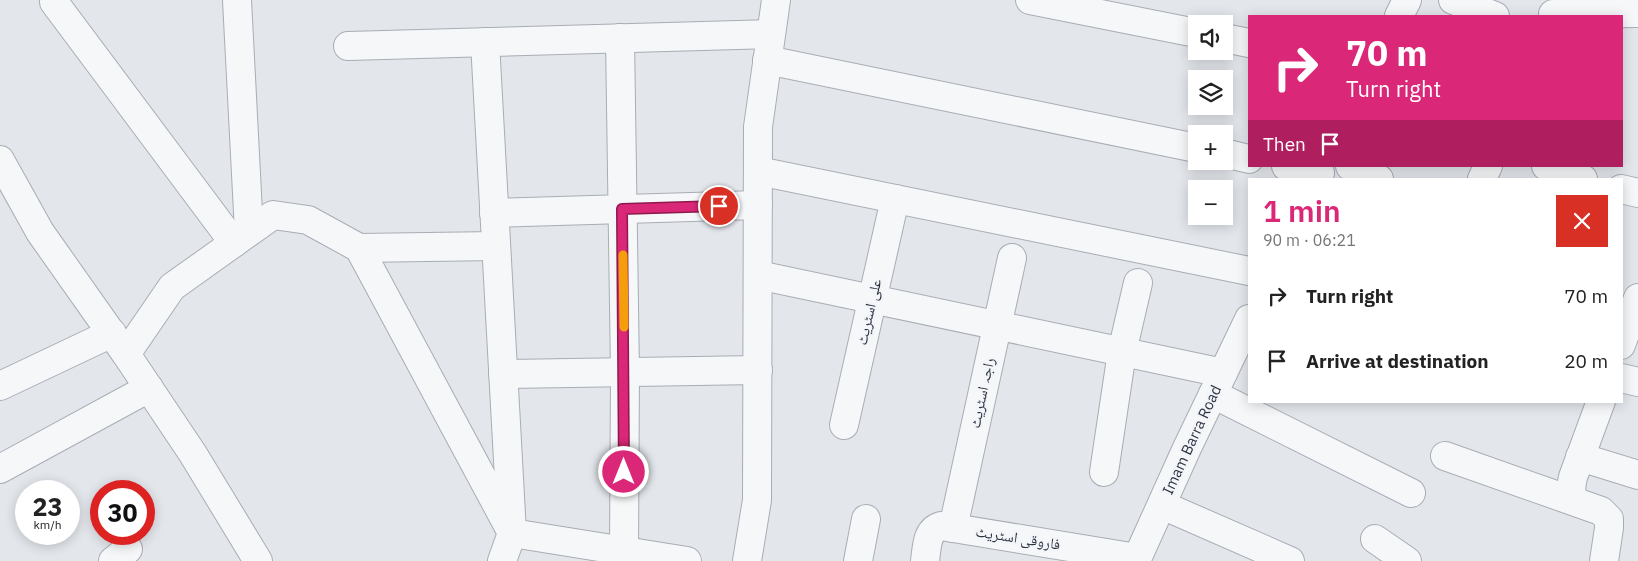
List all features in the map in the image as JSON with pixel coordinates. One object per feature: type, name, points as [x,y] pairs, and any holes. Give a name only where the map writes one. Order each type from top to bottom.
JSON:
[{"type":"street","points":[[237,0],[242,238]]},
{"type":"street","points":[[747,561],[757,500],[758,127],[776,0]]},
{"type":"street","points":[[1030,0],[1092,6],[1188,31]]},
{"type":"street","points":[[1400,15],[1407,0]]},
{"type":"street","points":[[1453,0],[1492,15]]},
{"type":"street","points":[[54,2],[242,238]]},
{"type":"street","points":[[1554,10],[1638,12]]},
{"type":"street","points":[[348,46],[771,34]]},
{"type":"street","points":[[620,38],[625,372],[624,551]]},
{"type":"street","points":[[1233,40],[1248,43]]},
{"type":"street","points":[[485,42],[512,533],[502,561]]},
{"type":"street","points":[[768,60],[1188,146]]},
{"type":"street","points":[[1233,156],[1248,159]]},
{"type":"street","points":[[1,166],[40,232],[119,343],[193,454],[258,561]]},
{"type":"street","points":[[1291,167],[1320,173]]},
{"type":"street","points":[[1352,167],[1377,178]]},
{"type":"street","points":[[1549,167],[1580,178]]},
{"type":"street","points":[[758,171],[1248,272]]},
{"type":"street","points":[[1623,189],[1638,193]]},
{"type":"street","name":"علی اسٹریٹ","points":[[844,425],[895,199]]},
{"type":"street","points":[[494,213],[758,205]]},
{"type":"street","points":[[0,386],[119,343],[172,288],[273,215],[308,220],[359,248],[496,246]]},
{"type":"street","points":[[359,248],[512,533]]},
{"type":"street","name":"راجہ اسٹریٹ","points":[[953,528],[1012,258]]},
{"type":"street","points":[[758,275],[1122,352],[1218,383],[1248,400]]},
{"type":"street","points":[[1104,472],[1122,352],[1138,283]]},
{"type":"street","points":[[1623,339],[1638,298]]},
{"type":"street","name":"Imam Barra Road","points":[[1136,559],[1248,322]]},
{"type":"street","points":[[503,374],[758,370]]},
{"type":"street","points":[[1623,378],[1638,382]]},
{"type":"street","points":[[0,469],[149,388]]},
{"type":"street","points":[[1253,403],[1411,493]]},
{"type":"street","points":[[1573,500],[1571,488],[1580,457],[1600,403]]},
{"type":"street","points":[[1445,456],[1601,511],[1609,519],[1610,528],[1604,561]]},
{"type":"street","points":[[1580,457],[1638,475]]},
{"type":"street","points":[[1162,504],[1290,561]]},
{"type":"street","points":[[858,561],[866,519]]},
{"type":"street","name":"فاروقی اسٹریٹ","points":[[925,561],[930,533],[934,528],[941,526],[1136,559]]},
{"type":"street","points":[[512,533],[686,561]]},
{"type":"street","points":[[1375,539],[1407,561]]},
{"type":"slow traffic","points":[[623,255],[624,327]]},
{"type":"route","points":[[624,472],[625,372],[622,209],[719,206]]}]
